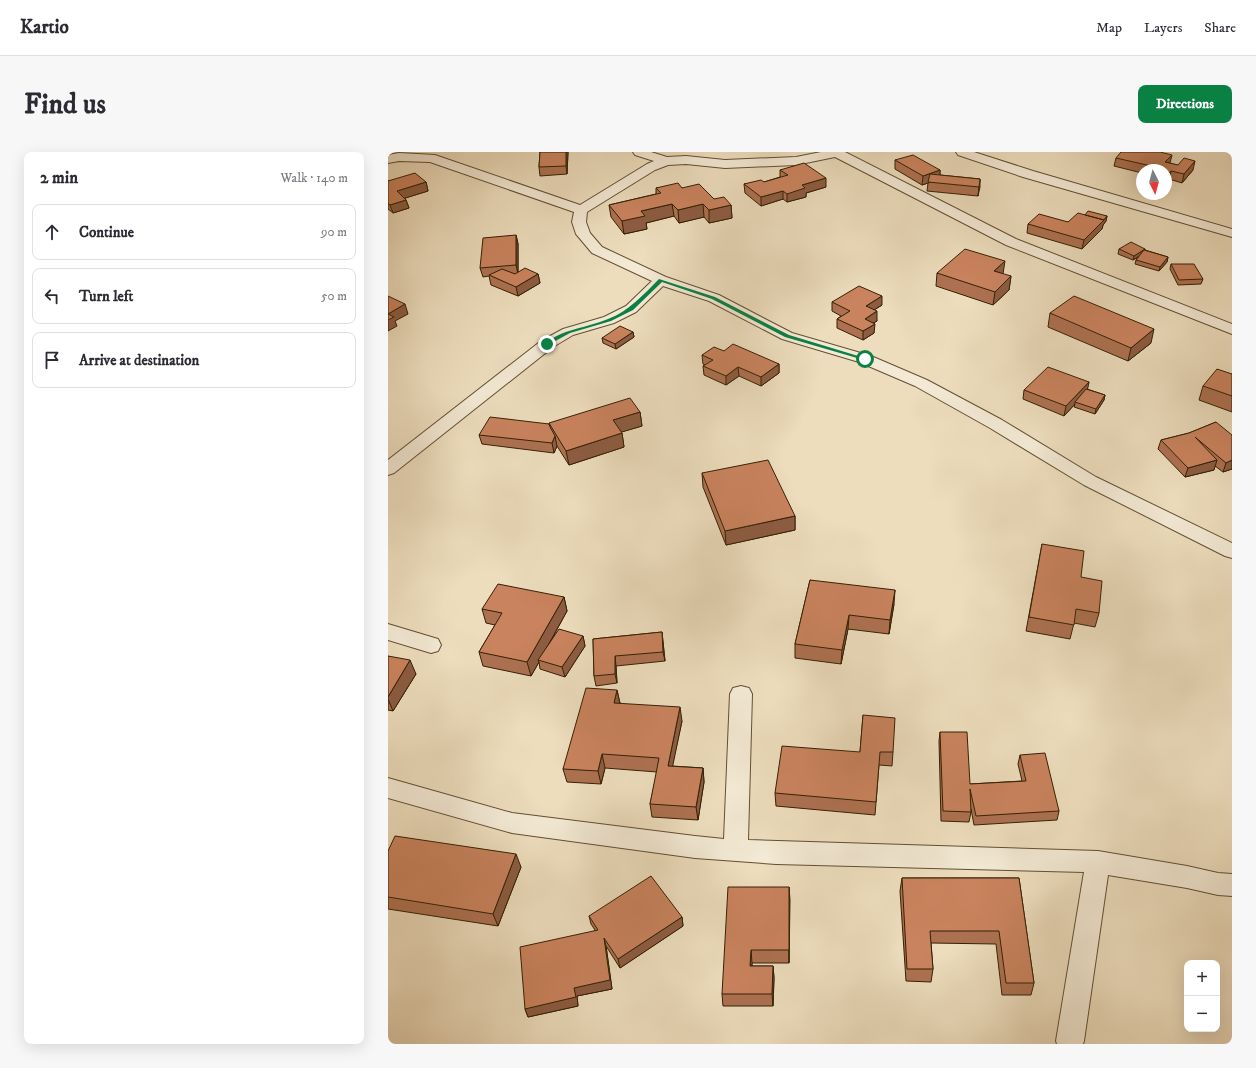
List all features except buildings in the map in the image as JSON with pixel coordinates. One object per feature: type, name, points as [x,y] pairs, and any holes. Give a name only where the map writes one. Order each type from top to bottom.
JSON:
[{"type":"street","points":[[639,152],[666,161]]},
{"type":"street","points":[[962,152],[1028,174],[1232,232]]},
{"type":"street","points":[[1232,329],[1011,242],[838,153],[788,161],[725,164],[686,160],[666,161],[651,167],[581,210],[579,222],[583,234],[597,250],[661,280],[714,298],[787,336],[865,359],[921,383],[996,424],[1090,481],[1232,551]]},
{"type":"street","points":[[388,159],[399,157],[431,158],[581,210]]},
{"type":"street","points":[[388,469],[547,344],[568,332],[609,320],[631,309],[661,280]]},
{"type":"street","points":[[388,632],[431,645]]},
{"type":"street","points":[[736,850],[741,694]]},
{"type":"street","points":[[388,788],[512,823],[695,847],[784,853],[1098,862],[1187,877],[1218,884],[1232,885]]},
{"type":"street","points":[[1070,1041],[1098,862]]},
{"type":"route","points":[[547,344],[568,332],[609,320],[631,309],[661,280],[714,298],[787,336],[820,347],[865,359]]}]
